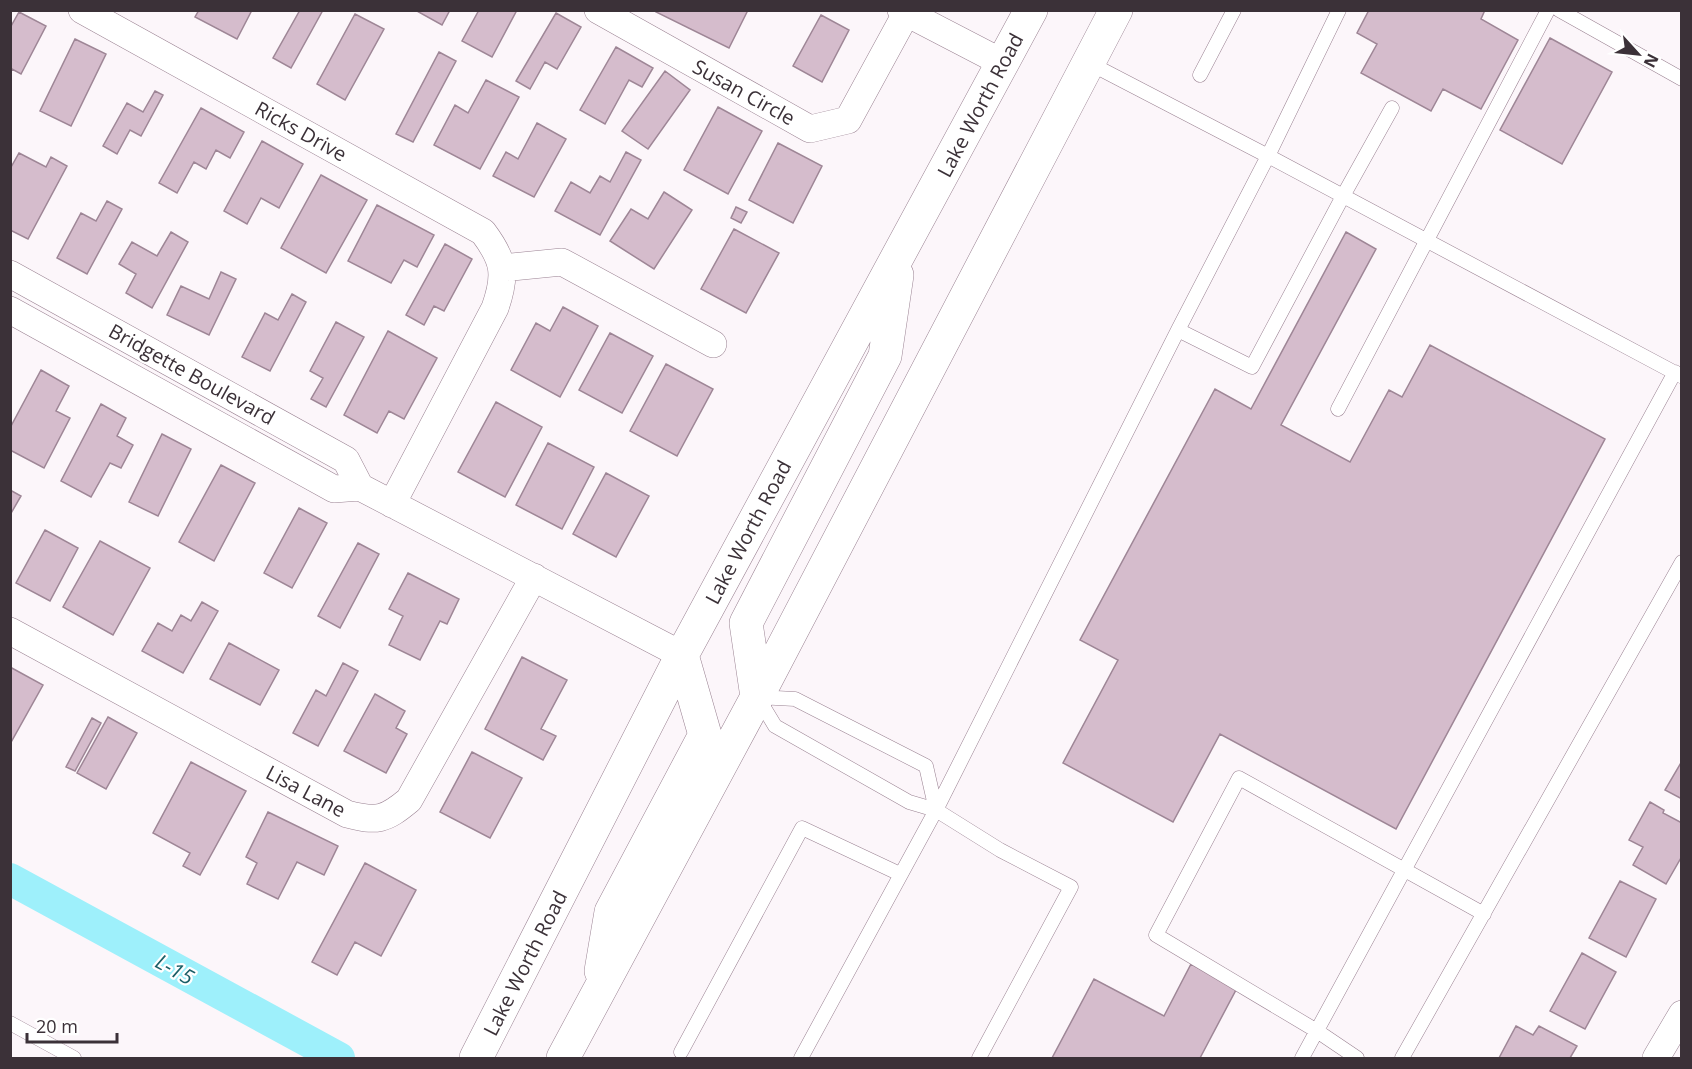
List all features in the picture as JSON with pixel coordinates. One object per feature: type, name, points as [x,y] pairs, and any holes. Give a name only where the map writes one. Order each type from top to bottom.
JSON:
[{"type":"main road","name":"Lake Worth Road","points":[[478,1055],[682,655],[1031,10]]},
{"type":"main road","points":[[563,1059],[757,697],[1116,10]]},
{"type":"main road","points":[[757,697],[746,623],[885,356],[901,250]]},
{"type":"main road","points":[[596,999],[611,912],[705,735],[682,655]]},
{"type":"street","name":"Ricks Drive","points":[[82,10],[483,231],[495,248],[502,268],[502,289],[495,308],[392,504]]},
{"type":"street","name":"Susan Circle","points":[[598,10],[810,129],[848,120],[905,11]]},
{"type":"street","points":[[905,11],[1003,63]]},
{"type":"street","points":[[502,268],[562,262],[713,344]]},
{"type":"street","name":"Bridgette Boulevard","points":[[10,274],[46,311],[346,459],[360,487],[682,655]]},
{"type":"street","name":"Bridgette Boulevard","points":[[10,310],[46,311]]},
{"type":"street","name":"Lisa Lane","points":[[10,631],[347,814],[369,820],[391,815],[409,800],[534,577]]},
{"type":"street","points":[[1656,1059],[1682,1014]]},
{"type":"lane","points":[[1200,75],[1234,10]]},
{"type":"lane","points":[[801,1059],[936,810],[1268,156],[1339,10]]},
{"type":"lane","points":[[1338,409],[1548,10]]},
{"type":"lane","points":[[1559,10],[1682,80]]},
{"type":"lane","points":[[1089,63],[1678,374],[1302,1059]]},
{"type":"lane","points":[[1178,330],[1252,367],[1392,108]]},
{"type":"lane","points":[[1402,1059],[1682,562]]},
{"type":"lane","points":[[757,697],[795,699],[927,766],[936,810]]},
{"type":"lane","points":[[757,697],[775,726],[909,802],[936,810],[1000,850],[1071,887],[980,1059]]},
{"type":"lane","points":[[1357,1059],[1317,1031],[1156,935],[1239,778],[1484,914]]},
{"type":"lane","points":[[681,1052],[802,828],[900,874]]},
{"type":"lane","points":[[10,1023],[74,1059]]},
{"type":"building","points":[[199,10],[252,10],[237,39],[195,17]]},
{"type":"building","points":[[300,10],[323,10],[291,68],[273,58]]},
{"type":"building","points":[[415,10],[450,10],[442,25]]},
{"type":"building","points":[[479,10],[517,10],[492,57],[462,41]]},
{"type":"building","points":[[657,10],[748,10],[729,48],[656,12]]},
{"type":"building","points":[[1369,10],[1485,10],[1481,19],[1518,40],[1481,109],[1443,89],[1431,111],[1361,73],[1377,44],[1357,33]]},
{"type":"building","points":[[19,12],[46,26],[21,74],[12,69],[10,72],[10,28]]},
{"type":"building","points":[[556,13],[581,27],[557,69],[545,62],[530,89],[516,81]]},
{"type":"building","points":[[355,14],[384,29],[345,100],[317,84]]},
{"type":"building","points":[[821,15],[849,30],[822,82],[793,66]]},
{"type":"building","points":[[1550,38],[1612,72],[1562,164],[1500,130]]},
{"type":"building","points":[[75,39],[106,54],[71,126],[40,111]]},
{"type":"building","points":[[616,47],[653,68],[642,87],[629,80],[605,124],[580,110]]},
{"type":"building","points":[[439,52],[456,61],[413,142],[396,134]]},
{"type":"building","points":[[665,71],[690,90],[648,149],[622,131]]},
{"type":"building","points":[[486,80],[519,97],[480,169],[434,145],[455,105],[468,113]]},
{"type":"building","points":[[155,91],[163,95],[141,136],[130,130],[117,154],[103,146],[127,103],[143,112]]},
{"type":"building","points":[[718,107],[762,131],[728,194],[684,170]]},
{"type":"building","points":[[201,108],[244,132],[230,158],[216,150],[206,169],[194,162],[177,193],[159,183]]},
{"type":"building","points":[[537,123],[566,139],[534,197],[493,176],[506,152],[518,159]]},
{"type":"building","points":[[262,141],[303,164],[279,208],[261,198],[247,224],[224,211]]},
{"type":"building","points":[[778,143],[822,166],[793,223],[749,200]]},
{"type":"building","points":[[626,152],[641,160],[600,235],[555,211],[571,182],[590,193],[600,176],[610,182]]},
{"type":"building","points":[[19,153],[46,167],[51,157],[67,166],[28,239],[10,230],[10,169]]},
{"type":"building","points":[[321,175],[367,200],[326,273],[281,248]]},
{"type":"building","points":[[664,192],[692,210],[654,269],[610,241],[631,209],[648,219]]},
{"type":"building","points":[[107,201],[122,209],[87,274],[57,258],[81,213],[96,221]]},
{"type":"building","points":[[377,205],[434,235],[417,267],[404,260],[391,283],[348,261]]},
{"type":"building","points":[[736,207],[747,212],[741,223],[731,218]]},
{"type":"building","points":[[734,229],[779,253],[746,313],[701,289]]},
{"type":"building","points":[[171,232],[188,242],[152,308],[126,293],[136,274],[119,264],[132,242],[157,256]]},
{"type":"building","points":[[1346,232],[1376,249],[1281,425],[1350,462],[1389,390],[1402,397],[1430,345],[1605,439],[1396,829],[1220,734],[1173,822],[1063,763],[1118,660],[1080,640],[1215,389],[1251,409]]},
{"type":"building","points":[[445,244],[472,259],[444,311],[434,306],[424,325],[406,315]]},
{"type":"building","points":[[221,272],[236,279],[209,335],[167,315],[181,286],[209,299]]},
{"type":"building","points":[[292,294],[306,302],[270,371],[242,357],[265,313],[278,320]]},
{"type":"building","points":[[563,307],[598,326],[560,397],[511,370],[536,323],[550,331]]},
{"type":"building","points":[[336,322],[364,337],[326,407],[311,399],[323,378],[310,371]]},
{"type":"building","points":[[388,331],[437,358],[404,419],[389,411],[377,433],[344,415]]},
{"type":"building","points":[[610,333],[653,356],[622,413],[579,390]]},
{"type":"building","points":[[666,364],[713,389],[677,456],[630,431]]},
{"type":"building","points":[[41,370],[69,386],[56,411],[70,418],[44,468],[10,450],[10,428]]},
{"type":"building","points":[[496,402],[542,427],[505,497],[458,472]]},
{"type":"building","points":[[101,404],[126,418],[117,436],[133,445],[121,468],[110,463],[91,497],[61,481]]},
{"type":"building","points":[[162,434],[191,449],[158,516],[129,502]]},
{"type":"building","points":[[548,443],[594,467],[562,529],[516,505]]},
{"type":"building","points":[[221,465],[255,483],[214,561],[179,542]]},
{"type":"building","points":[[606,473],[649,496],[616,557],[573,534]]},
{"type":"building","points":[[10,490],[21,496],[10,515]]},
{"type":"building","points":[[299,508],[327,523],[292,588],[264,573]]},
{"type":"building","points":[[45,530],[78,548],[50,601],[16,583]]},
{"type":"building","points":[[100,541],[150,568],[113,635],[63,607]]},
{"type":"building","points":[[358,543],[379,554],[340,628],[318,616]]},
{"type":"building","points":[[408,573],[459,599],[447,624],[440,621],[420,660],[389,645],[403,616],[389,609]]},
{"type":"building","points":[[202,602],[218,611],[183,673],[142,651],[158,623],[172,631],[181,615],[191,621]]},
{"type":"building","points":[[229,643],[279,670],[260,705],[210,679]]},
{"type":"building","points":[[522,657],[567,680],[541,729],[556,736],[543,760],[485,729]]},
{"type":"building","points":[[343,663],[358,671],[318,746],[293,733],[316,690],[326,696]]},
{"type":"building","points":[[10,667],[43,685],[10,744]]},
{"type":"building","points":[[375,694],[405,711],[396,728],[407,734],[386,773],[344,751]]},
{"type":"building","points":[[108,717],[137,733],[106,789],[77,773]]},
{"type":"building","points":[[92,718],[101,723],[75,771],[66,767]]},
{"type":"building","points":[[472,752],[522,778],[490,838],[440,812]]},
{"type":"building","points":[[1682,761],[1682,799],[1665,790]]},
{"type":"building","points":[[191,762],[246,791],[200,875],[183,866],[190,853],[153,833]]},
{"type":"building","points":[[1650,802],[1664,810],[1663,813],[1682,823],[1682,856],[1666,884],[1633,865],[1643,847],[1629,840]]},
{"type":"building","points":[[268,812],[338,846],[324,875],[297,862],[278,899],[247,884],[257,863],[246,857]]},
{"type":"building","points":[[365,863],[416,890],[381,956],[355,942],[337,975],[312,962]]},
{"type":"building","points":[[1620,881],[1656,899],[1626,957],[1589,938]]},
{"type":"building","points":[[1582,953],[1616,972],[1585,1029],[1550,1011]]},
{"type":"building","points":[[1191,964],[1237,988],[1200,1058],[1052,1058],[1094,979],[1164,1016]]},
{"type":"building","points":[[1516,1026],[1533,1035],[1539,1026],[1577,1046],[1570,1058],[1499,1058]]},
{"type":"waterway","name":"L-15","points":[[10,879],[339,1058]]}]
